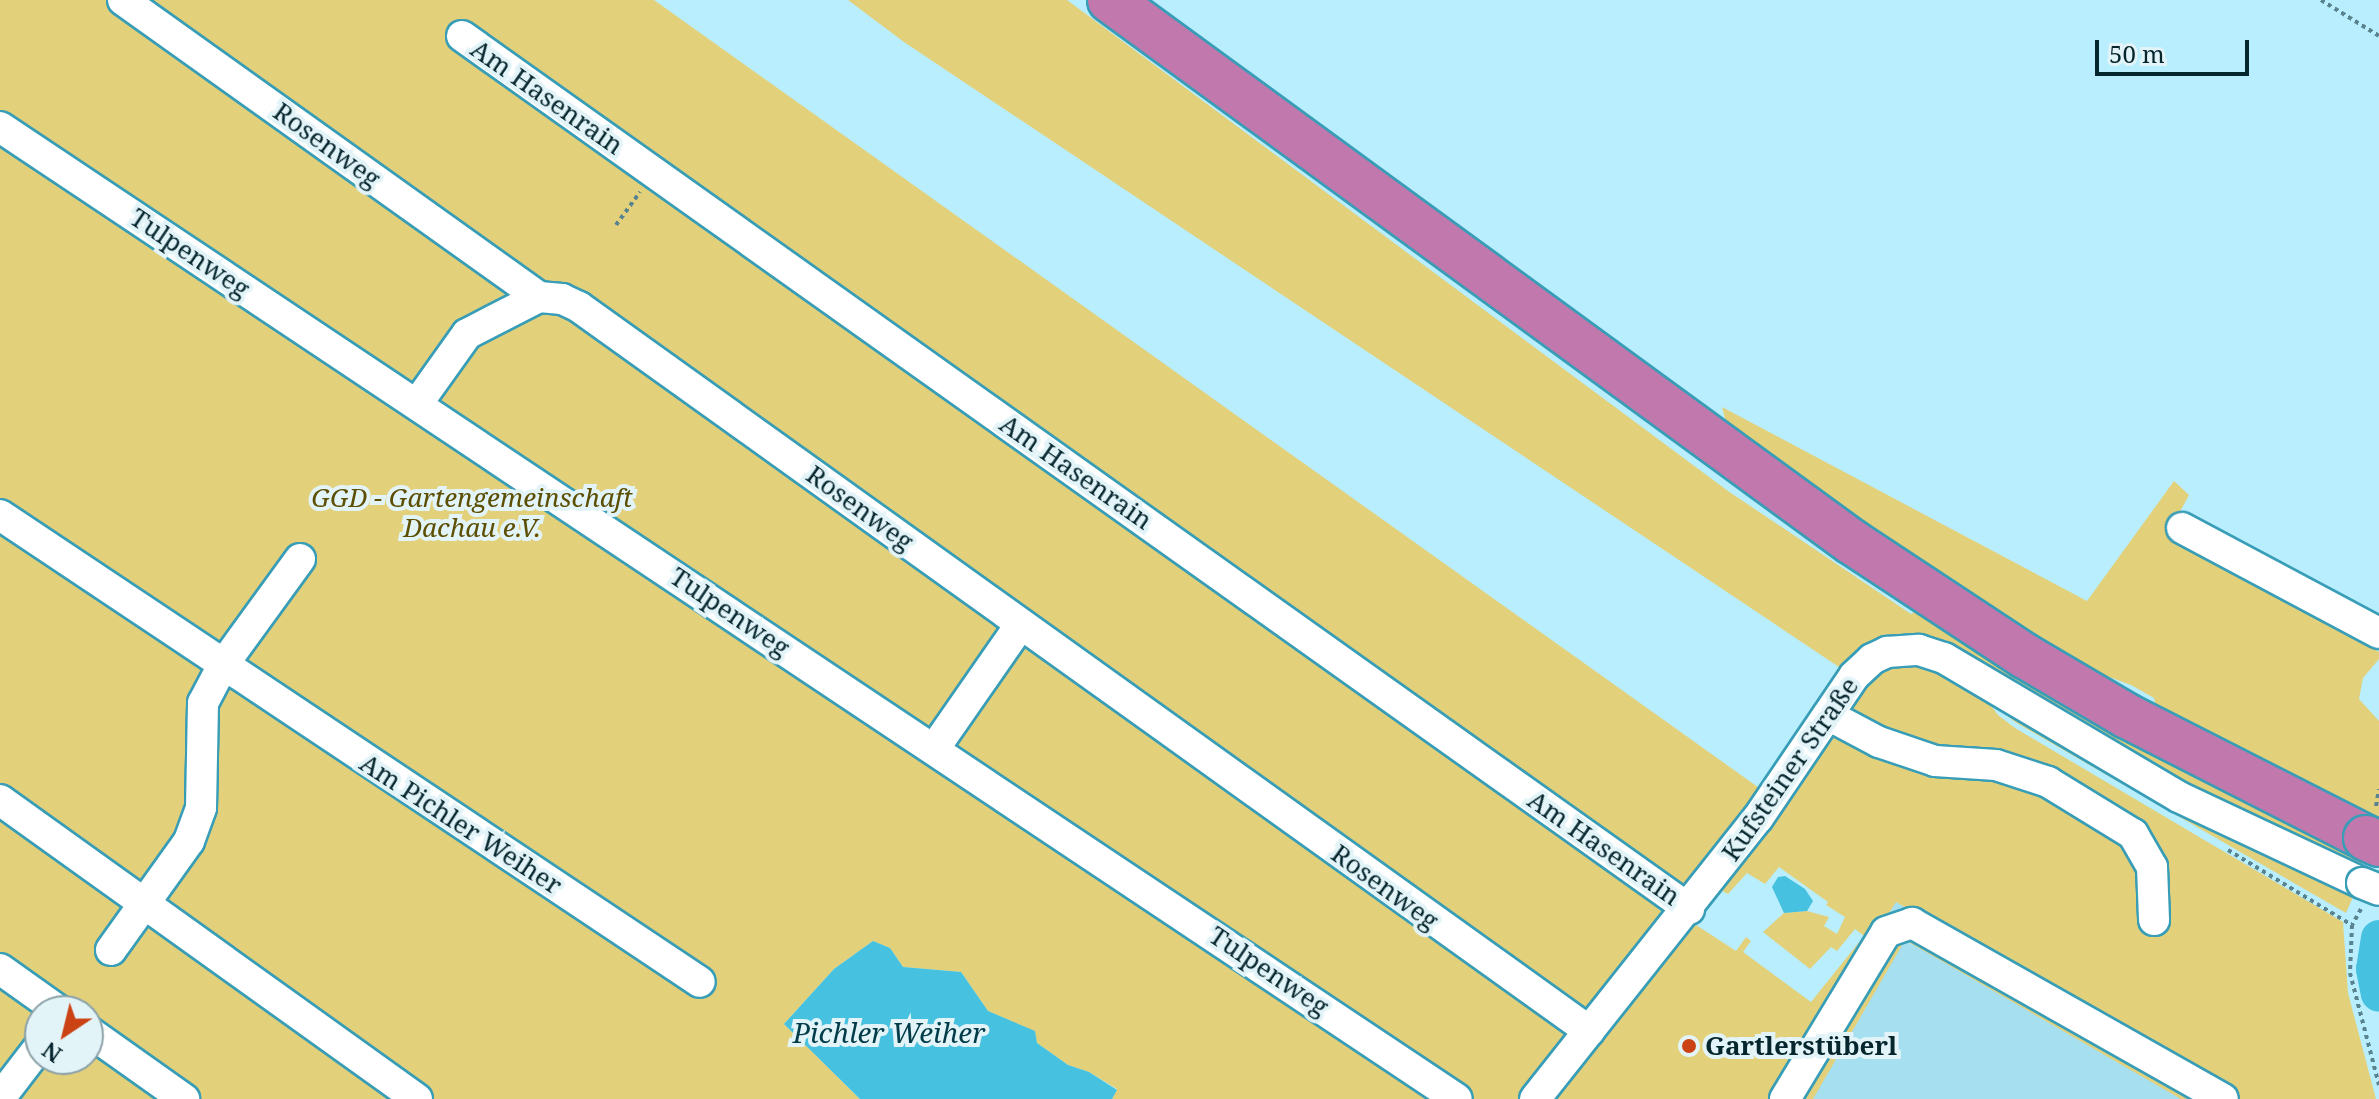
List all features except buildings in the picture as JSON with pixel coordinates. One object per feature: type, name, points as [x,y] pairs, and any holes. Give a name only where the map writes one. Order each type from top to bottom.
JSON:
[{"type":"highway","points":[[1110,0],[1852,542],[2025,656],[2127,716],[2373,833]]},
{"type":"street","name":"Rosenweg","points":[[123,0],[539,297],[562,299],[579,307],[1589,1031]]},
{"type":"street","name":"Am Hasenrain","points":[[462,36],[1689,909]]},
{"type":"street","name":"Tulpenweg","points":[[0,127],[1457,1099]]},
{"type":"street","points":[[417,404],[467,334],[539,297]]},
{"type":"street","name":"Am Pichler Weiher","points":[[0,515],[700,982]]},
{"type":"street","points":[[2182,528],[2379,633]]},
{"type":"street","points":[[111,950],[189,841],[201,808],[203,703],[223,665],[300,559]]},
{"type":"street","points":[[934,749],[1021,624]]},
{"type":"street","name":"Kufsteiner Straße","points":[[1535,1099],[1689,909],[1758,818],[1854,676],[1872,659],[1902,649],[1944,658],[2179,797],[2369,891]]},
{"type":"street","points":[[1828,715],[1879,742],[1935,761],[1996,765],[2048,782],[2122,827],[2133,834],[2152,867],[2154,920]]},
{"type":"street","points":[[0,800],[417,1099]]},
{"type":"street","points":[[1785,1099],[1886,932],[1912,923],[2223,1099]]},
{"type":"street","points":[[0,969],[37,995]]},
{"type":"street","points":[[104,1042],[184,1099]]},
{"type":"street","points":[[0,1098],[24,1067]]},
{"type":"path","points":[[2321,0],[2379,36]]},
{"type":"path","points":[[616,225],[654,172]]},
{"type":"path","points":[[2373,833],[2379,789]]},
{"type":"path","points":[[2369,891],[2352,925],[2350,973],[2379,1085]]},
{"type":"shaded area","points":[[1896,902],[1986,957],[2234,1099],[1774,1099]]},
{"type":"green space","name":"GGD - Gartengemeinschaft Dachau e.V.","points":[[0,0],[654,0],[1762,790],[1839,667],[904,42],[848,0],[1067,0],[1728,491],[1911,614],[1920,609],[2363,855],[2360,874],[1896,638],[1765,794],[1527,1099],[1112,1099],[1117,1089],[1089,1072],[1068,1065],[1037,1043],[1034,1031],[988,1011],[961,972],[903,967],[890,948],[873,941],[834,969],[784,1024],[860,1099],[0,1099]]},
{"type":"green space","points":[[1722,407],[2087,601],[2174,481],[2189,495],[2169,532],[2379,652],[2379,659],[2363,678],[2359,699],[2379,721],[2379,819],[2158,716],[2154,698],[2131,685],[2093,671],[1917,567],[1727,426]]},
{"type":"green space","points":[[1922,659],[1986,699],[1998,715],[2015,728],[2343,922],[2348,993],[2376,1099],[2234,1099],[1896,902],[1774,1099],[1549,1099],[1693,923],[1736,951],[1746,937],[1751,941],[1743,952],[1811,1002],[1864,936],[1855,929],[1837,951],[1831,947],[1810,969],[1763,932],[1784,913],[1807,911],[1829,917],[1824,926],[1837,934],[1845,917],[1826,905],[1828,902],[1779,867],[1765,884],[1747,873],[1728,894],[1719,889],[1844,707],[1879,663]]},
{"type":"green space","points":[[1995,706],[2353,897],[2346,913],[2015,722]]},
{"type":"green space","points":[[1912,933],[2214,1099],[2181,1099],[1905,940],[1813,1099],[1792,1099],[1889,942]]},
{"type":"water","points":[[1785,876],[1805,889],[1813,901],[1807,911],[1784,913],[1772,887],[1778,877]]},
{"type":"water","name":"Pichler Weiher","points":[[873,941],[890,948],[903,967],[961,972],[988,1011],[1035,1031],[1037,1043],[1068,1065],[1089,1072],[1117,1090],[1112,1099],[860,1099],[784,1024],[834,969]]},
{"type":"waterway","points":[[2379,938],[2374,969],[2379,994]]},
{"type":"place","name":"Gartlerstüberl","points":[[1689,1046]]}]
